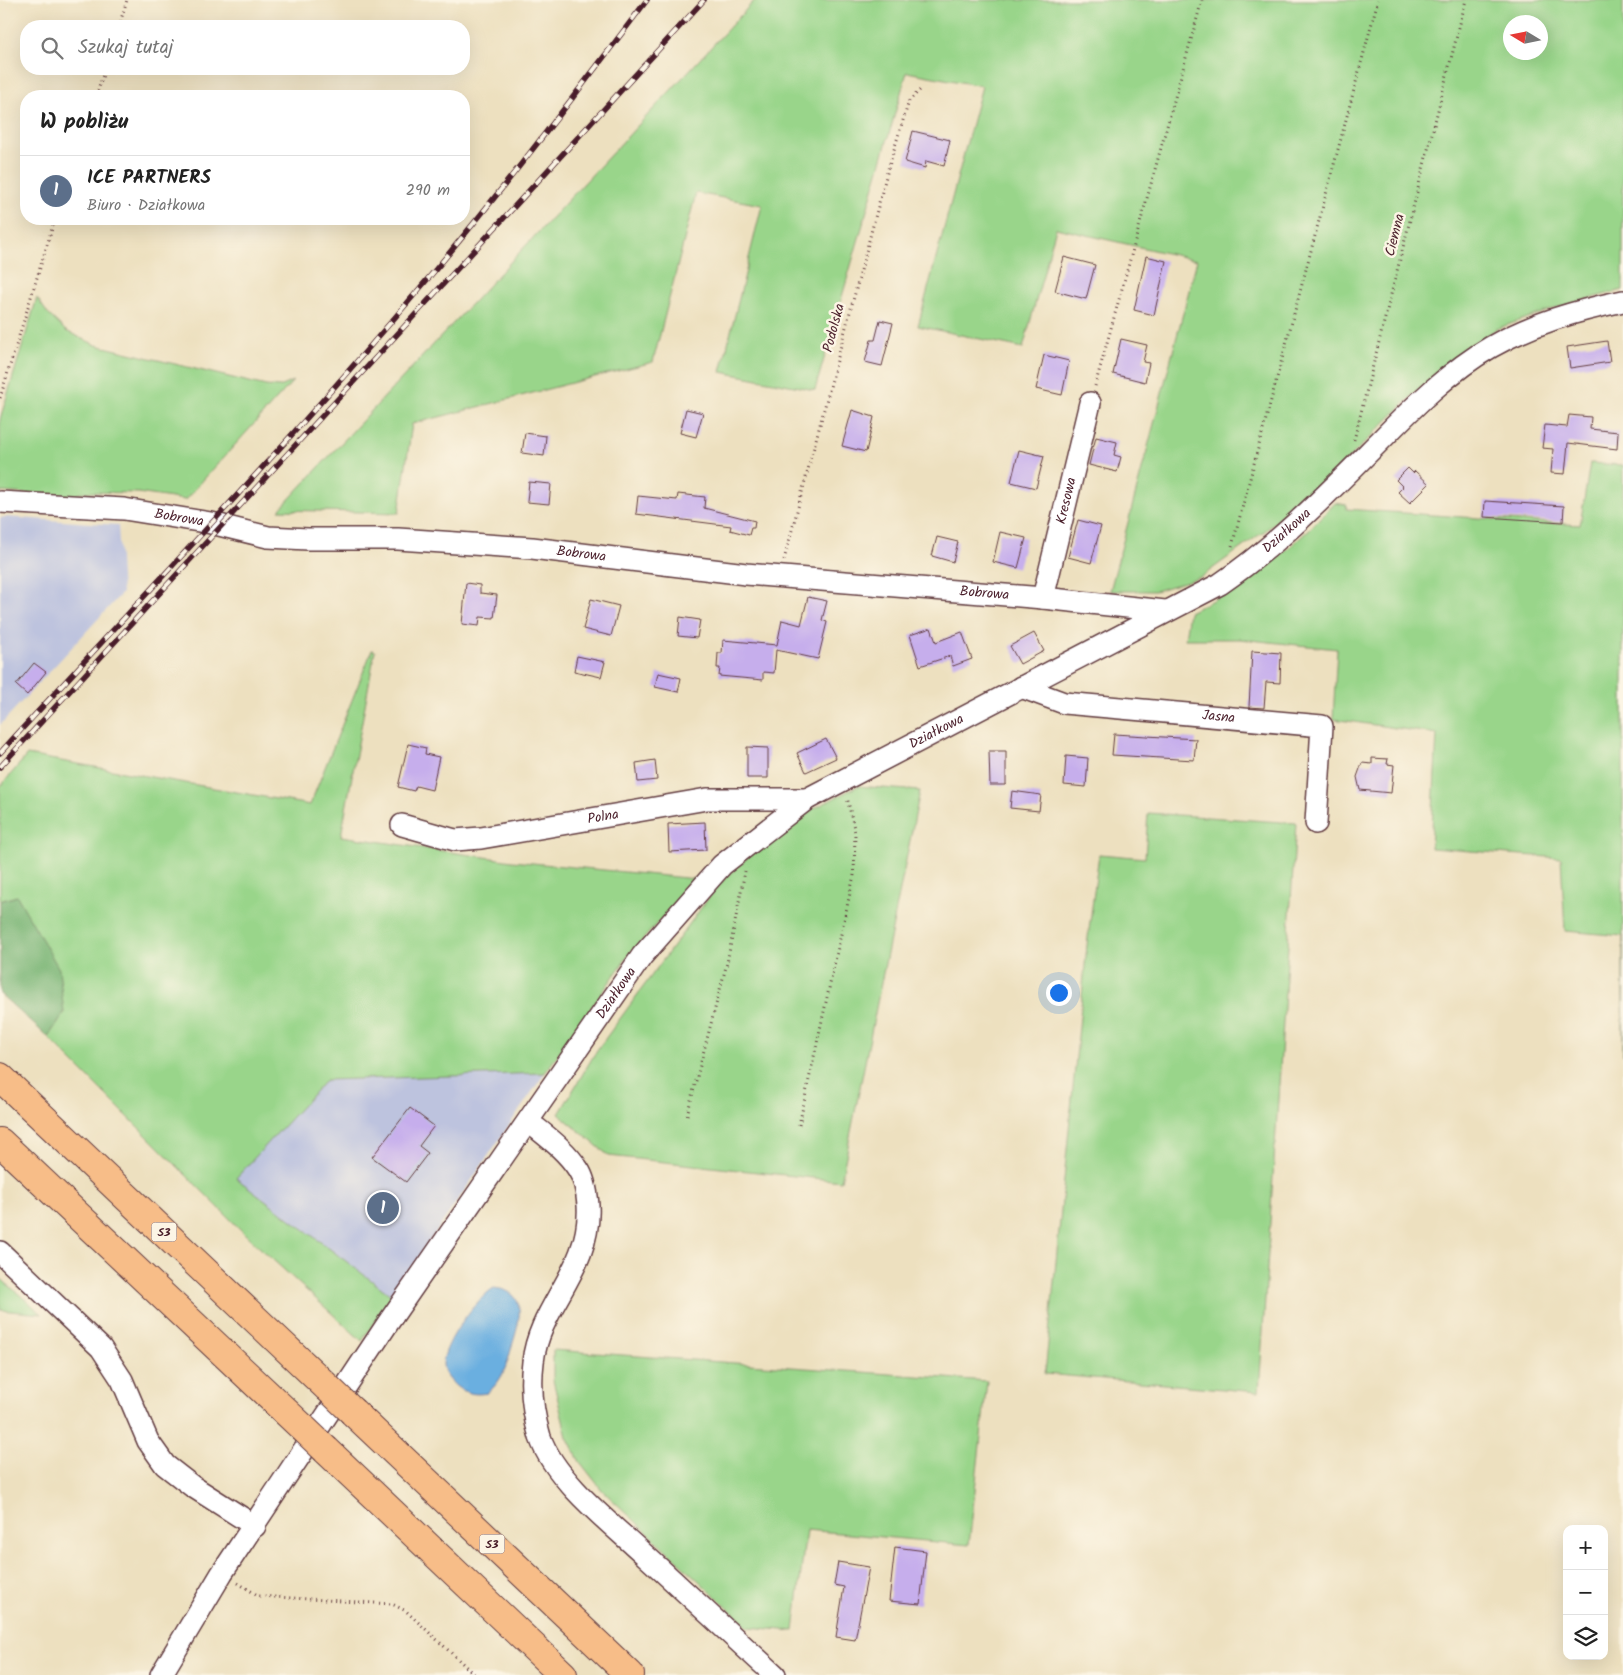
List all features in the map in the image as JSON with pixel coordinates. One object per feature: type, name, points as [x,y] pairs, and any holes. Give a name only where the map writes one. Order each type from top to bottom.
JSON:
[{"type":"highway","name":"S3","points":[[0,1077],[630,1675]]},
{"type":"highway","points":[[0,1142],[563,1675]]},
{"type":"street","name":"Działkowa","points":[[161,1675],[222,1573],[388,1323],[529,1122],[642,956],[722,865],[807,799],[1220,584],[1249,565],[1346,475],[1413,408],[1489,348],[1546,321],[1623,301]]},
{"type":"street","name":"Kresowa","points":[[1043,598],[1090,403]]},
{"type":"street","name":"Bobrowa","points":[[0,502],[124,509],[211,523],[276,538],[398,539],[532,548],[780,577],[1043,598],[1165,611]]},
{"type":"street","name":"Jasna","points":[[1021,688],[1064,703],[1322,726],[1316,823]]},
{"type":"street","name":"Polna","points":[[402,825],[455,840],[480,838],[706,799],[807,799]]},
{"type":"street","points":[[529,1122],[556,1145],[578,1169],[587,1192],[589,1224],[583,1252],[542,1333],[533,1362],[532,1399],[540,1438],[561,1474],[591,1505],[775,1675]]},
{"type":"street","points":[[0,1252],[101,1348],[122,1380],[148,1441],[166,1465],[192,1486],[255,1526]]},
{"type":"path","points":[[121,20],[127,0]]},
{"type":"path","points":[[1090,403],[1202,0]]},
{"type":"path","points":[[1232,546],[1378,0]]},
{"type":"path","name":"Ciemna","points":[[1346,475],[1466,0]]},
{"type":"path","points":[[98,90],[103,75]]},
{"type":"path","name":"Podolska","points":[[780,577],[888,169],[909,101],[920,90]]},
{"type":"path","points":[[0,398],[53,225]]},
{"type":"path","points":[[798,1125],[854,875],[855,834],[844,780]]},
{"type":"path","points":[[687,1116],[727,963],[750,843]]},
{"type":"path","points":[[222,1573],[259,1596],[392,1604],[406,1611],[475,1675]]},
{"type":"shaded area","points":[[0,518],[118,525],[122,593],[0,725]]},
{"type":"shaded area","points":[[545,1073],[392,1296],[235,1178],[326,1080]]},
{"type":"green space","points":[[755,0],[1623,0],[1623,290],[1568,304],[1496,329],[1416,392],[1328,479],[1266,530],[1201,577],[1155,591],[1110,591],[1197,260],[1056,228],[1023,348],[918,326],[982,86],[907,72],[815,390],[721,372],[762,205],[696,193],[653,362],[412,424],[399,513],[279,510]]},
{"type":"green space","points":[[37,298],[48,314],[66,331],[96,345],[266,386],[279,387],[293,381],[185,500],[138,493],[84,492],[69,497],[0,492],[0,419]]},
{"type":"green space","points":[[1590,463],[1623,465],[1623,936],[1565,931],[1561,858],[1431,848],[1437,734],[1333,719],[1337,649],[1240,639],[1185,639],[1189,612],[1230,590],[1267,565],[1302,536],[1335,503],[1347,505],[1346,509],[1580,525]]},
{"type":"green space","points":[[372,650],[375,651],[341,836],[512,861],[696,879],[626,959],[545,1073],[326,1080],[236,1178],[392,1296],[362,1341],[248,1237],[48,1037],[64,1013],[17,896],[0,901],[0,787],[27,755],[310,805]]},
{"type":"green space","points":[[858,786],[920,791],[841,1181],[609,1156],[559,1114],[597,1050],[718,885],[766,840],[811,810]]},
{"type":"green space","points":[[1148,813],[1296,823],[1259,1392],[1045,1374],[1087,945],[1099,854],[1145,858]]},
{"type":"green space","points":[[17,896],[59,969],[64,1013],[48,1037],[0,994],[0,901]]},
{"type":"green space","points":[[0,1278],[42,1314],[0,1310]]},
{"type":"green space","points":[[553,1350],[987,1381],[969,1545],[806,1530],[794,1631],[748,1627],[602,1490],[580,1462],[567,1437],[553,1380]]},
{"type":"water","points":[[494,1288],[505,1290],[513,1295],[519,1310],[517,1328],[506,1366],[501,1378],[487,1393],[479,1394],[464,1391],[452,1383],[444,1371],[444,1355],[470,1311]]},
{"type":"building","points":[[913,131],[950,140],[944,166],[926,161],[925,168],[905,162]]},
{"type":"building","points":[[1146,256],[1166,261],[1154,315],[1134,310]]},
{"type":"building","points":[[1064,257],[1095,265],[1086,299],[1055,291]]},
{"type":"building","points":[[880,320],[893,323],[882,366],[865,362],[871,340],[875,340]]},
{"type":"building","points":[[1121,339],[1147,345],[1143,362],[1149,363],[1145,382],[1113,374]]},
{"type":"building","points":[[1607,341],[1610,362],[1570,368],[1567,347]]},
{"type":"building","points":[[1044,355],[1069,361],[1062,395],[1036,389]]},
{"type":"building","points":[[686,409],[703,413],[696,437],[680,433]]},
{"type":"building","points":[[852,410],[874,417],[866,452],[842,446]]},
{"type":"building","points":[[1569,415],[1591,417],[1590,429],[1618,432],[1617,449],[1568,443],[1565,474],[1551,473],[1553,449],[1542,448],[1545,425],[1567,427]]},
{"type":"building","points":[[525,433],[546,436],[544,456],[522,453]]},
{"type":"building","points":[[1096,437],[1117,442],[1114,455],[1121,457],[1117,472],[1089,465]]},
{"type":"building","points":[[1019,450],[1044,456],[1036,488],[1011,482]]},
{"type":"building","points":[[1408,468],[1413,473],[1415,471],[1429,484],[1410,503],[1398,492],[1403,487],[1396,480]]},
{"type":"building","points":[[529,482],[551,484],[549,504],[527,502]]},
{"type":"building","points":[[678,494],[705,497],[704,508],[755,521],[754,528],[751,528],[749,535],[730,530],[731,526],[636,514],[638,496],[677,500]]},
{"type":"building","points":[[1485,501],[1564,506],[1563,522],[1484,517]]},
{"type":"building","points":[[1078,520],[1101,526],[1091,563],[1068,557]]},
{"type":"building","points":[[1000,532],[1026,538],[1018,568],[993,562]]},
{"type":"building","points":[[937,537],[958,542],[953,562],[932,556]]},
{"type":"building","points":[[466,583],[480,585],[480,593],[497,595],[494,618],[480,617],[479,626],[462,624]]},
{"type":"building","points":[[808,597],[827,601],[822,620],[827,622],[818,659],[776,650],[774,673],[763,672],[763,680],[719,676],[720,668],[717,668],[718,653],[722,653],[723,640],[777,645],[782,620],[801,625]]},
{"type":"building","points":[[591,599],[619,606],[611,636],[583,629]]},
{"type":"building","points":[[680,617],[700,620],[697,638],[678,636]]},
{"type":"building","points":[[931,628],[936,642],[962,632],[972,659],[953,666],[950,656],[920,666],[910,635]]},
{"type":"building","points":[[1034,633],[1044,651],[1020,664],[1010,646]]},
{"type":"building","points":[[1252,651],[1281,653],[1280,683],[1266,682],[1264,708],[1249,707]]},
{"type":"building","points":[[577,656],[605,662],[601,677],[574,671]]},
{"type":"building","points":[[34,663],[46,672],[27,695],[16,685]]},
{"type":"building","points":[[658,673],[681,678],[678,692],[655,687]]},
{"type":"building","points":[[1114,734],[1196,739],[1194,760],[1112,755]]},
{"type":"building","points":[[826,739],[836,758],[806,772],[797,753]]},
{"type":"building","points":[[408,744],[426,748],[425,754],[439,757],[432,790],[416,786],[414,791],[398,787]]},
{"type":"building","points":[[747,747],[768,748],[768,778],[747,778]]},
{"type":"building","points":[[989,751],[1006,751],[1006,785],[990,785]]},
{"type":"building","points":[[1066,756],[1088,758],[1086,787],[1064,785]]},
{"type":"building","points":[[1372,758],[1388,759],[1387,764],[1394,765],[1391,793],[1360,790],[1357,777],[1362,763],[1372,764]]},
{"type":"building","points":[[655,760],[657,780],[638,782],[636,763]]},
{"type":"building","points":[[1012,791],[1041,795],[1039,811],[1010,808]]},
{"type":"building","points":[[705,822],[706,850],[669,852],[668,824]]},
{"type":"building","points":[[410,1108],[434,1126],[419,1146],[428,1153],[406,1182],[372,1157]]},
{"type":"building","points":[[895,1547],[926,1551],[920,1604],[889,1601]]},
{"type":"building","points":[[838,1562],[869,1567],[855,1640],[836,1637],[844,1587],[834,1585]]},
{"type":"railway","points":[[0,753],[258,473],[409,301],[530,152],[647,0]]},
{"type":"railway","points":[[0,767],[704,0]]},
{"type":"place","name":"ICE PARTNERS","points":[[383,1208]]}]
